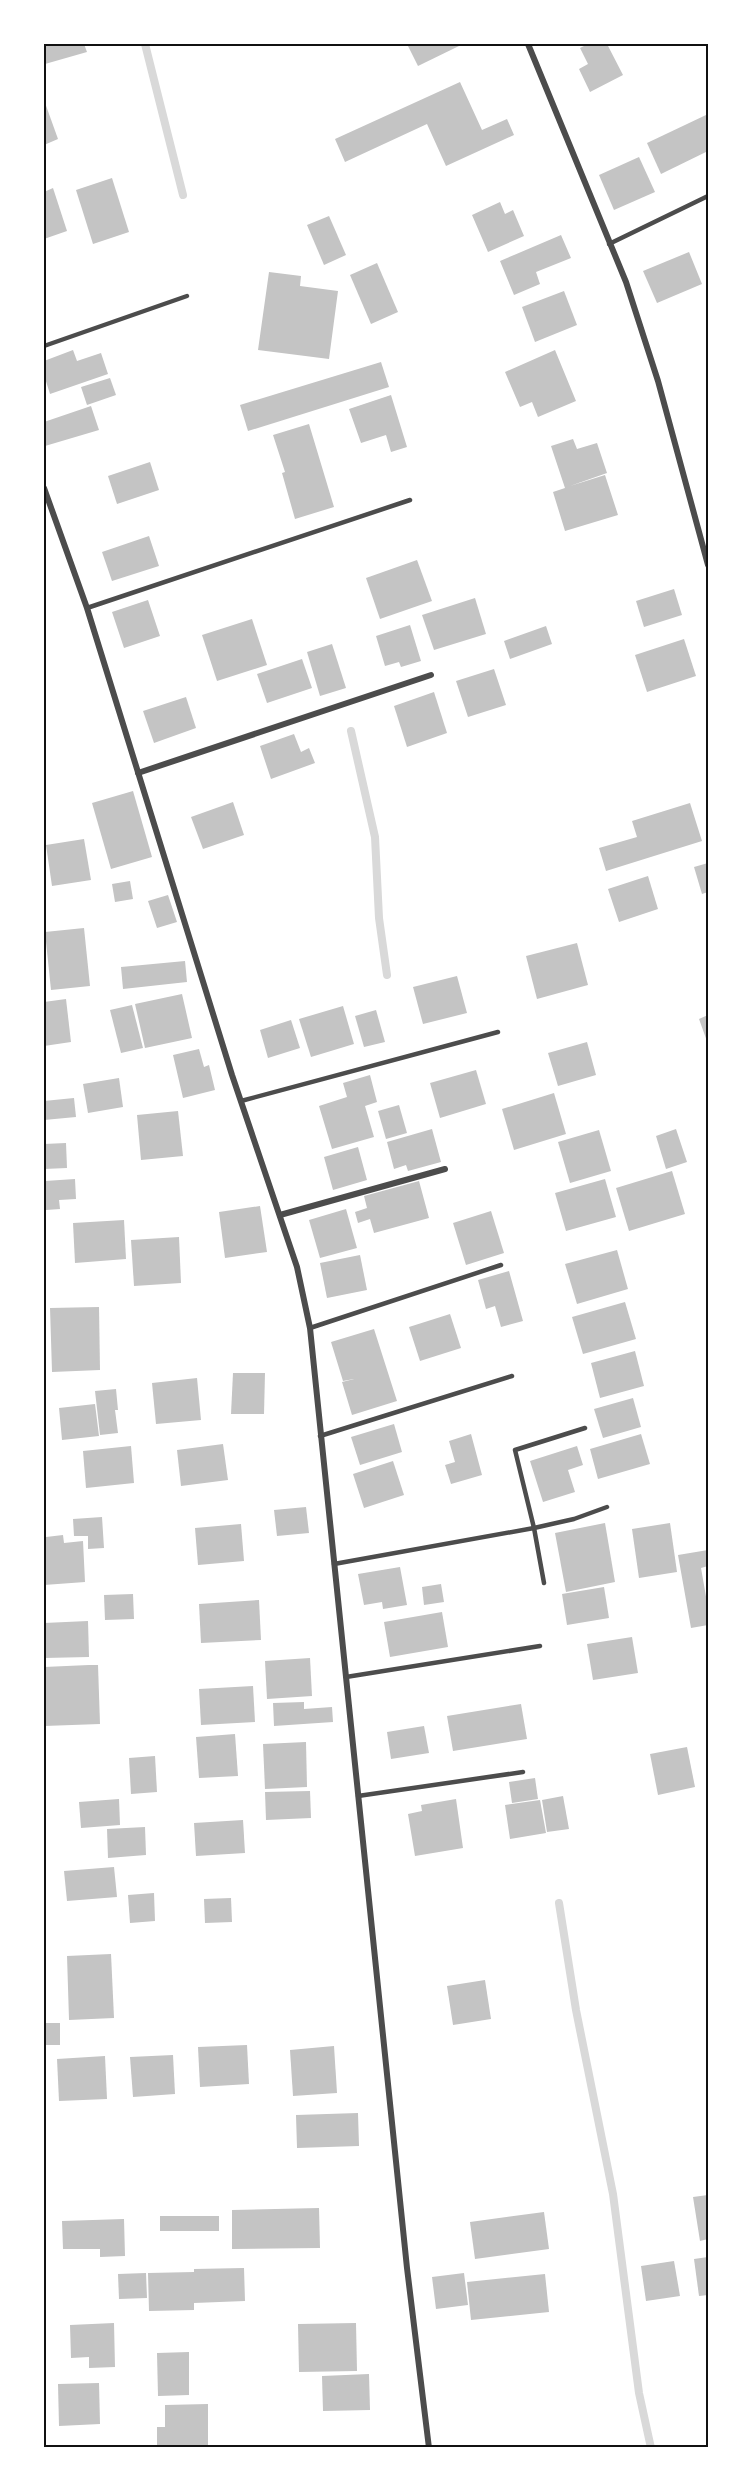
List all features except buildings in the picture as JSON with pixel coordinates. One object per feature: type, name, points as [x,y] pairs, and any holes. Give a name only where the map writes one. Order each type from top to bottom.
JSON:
[{"type":"street","points":[[528,44],[626,282],[658,381],[708,565]]},
{"type":"street","points":[[44,488],[87,608],[241,1101],[297,1267],[310,1328],[407,2268],[429,2448]]},
{"type":"street","points":[[138,773],[431,675]]},
{"type":"street","points":[[280,1215],[445,1169]]},
{"type":"lane","points":[[609,244],[708,196]]},
{"type":"lane","points":[[44,346],[187,296]]},
{"type":"lane","points":[[87,608],[410,500]]},
{"type":"lane","points":[[241,1101],[498,1032]]},
{"type":"lane","points":[[310,1328],[501,1265]]},
{"type":"lane","points":[[320,1436],[512,1376]]},
{"type":"lane","points":[[544,1582],[534,1528],[515,1450],[585,1428]]},
{"type":"lane","points":[[334,1564],[534,1528],[574,1519],[607,1507]]},
{"type":"lane","points":[[346,1677],[540,1646]]},
{"type":"lane","points":[[358,1796],[523,1772]]},
{"type":"waterway","points":[[145,44],[183,195]]},
{"type":"waterway","points":[[351,731],[375,837],[379,918],[387,975]]},
{"type":"waterway","points":[[559,1903],[576,2010],[613,2194],[639,2393],[651,2448]]}]
